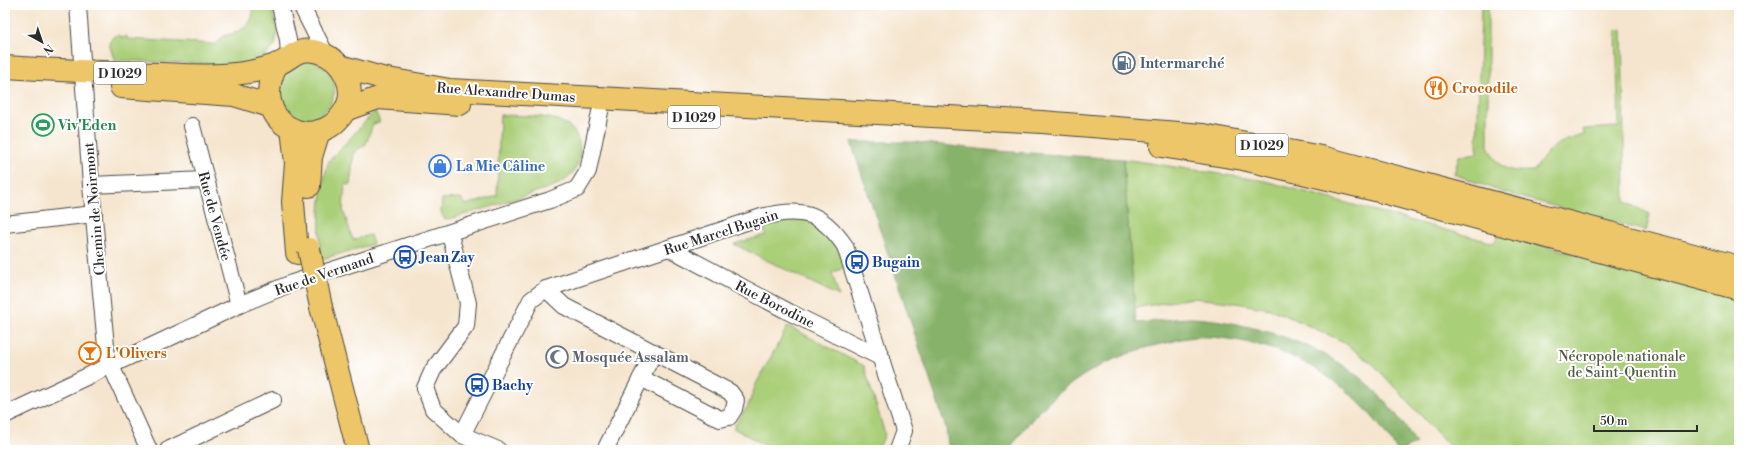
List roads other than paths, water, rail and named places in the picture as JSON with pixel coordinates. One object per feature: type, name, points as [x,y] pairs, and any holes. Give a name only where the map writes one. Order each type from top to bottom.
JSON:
[{"type":"main road","points":[[305,51],[316,52],[333,60],[346,76],[349,87],[349,99],[345,110],[334,123],[319,131],[310,133],[292,129],[275,115],[270,106],[268,85],[283,60],[305,51]]},
{"type":"main road","name":"D 1029","points":[[5,67],[84,79],[235,74],[283,60]]},
{"type":"main road","name":"Rue Alexandre Dumas","points":[[333,60],[382,78],[450,90],[601,105]]},
{"type":"main road","points":[[5,80],[84,79],[234,95],[270,106]]},
{"type":"main road","name":"Rue Alexandre Dumas","points":[[345,110],[378,98],[601,105]]},
{"type":"main road","name":"D 1029","points":[[601,105],[772,108],[1093,125],[1204,135],[1321,157],[1739,267]]},
{"type":"main road","name":"D 1029","points":[[601,105],[1053,135],[1182,148],[1243,159],[1371,190],[1739,289]]},
{"type":"main road","points":[[292,129],[296,163],[293,202],[314,309],[347,450]]},
{"type":"main road","points":[[303,251],[311,157],[319,131]]},
{"type":"main road","points":[[314,309],[358,450]]},
{"type":"street","name":"Chemin de Noirmont","points":[[78,5],[91,185],[107,357],[149,450]]},
{"type":"street","points":[[280,5],[288,40],[283,60]]},
{"type":"street","points":[[301,5],[333,60]]},
{"type":"street","name":"Rue de Vermand","points":[[5,415],[239,305],[292,283],[550,200],[577,189],[588,171],[601,105]]},
{"type":"street","name":"Rue de Vendée","points":[[192,126],[239,305]]},
{"type":"street","points":[[91,185],[205,180]]},
{"type":"street","name":"Rue Marcel Bugain","points":[[462,435],[531,300],[546,289],[762,217],[780,212],[793,211],[806,213],[816,217],[836,233],[845,246],[882,358],[904,431],[897,450]]},
{"type":"street","points":[[5,224],[94,214]]},
{"type":"street","points":[[448,233],[452,242],[468,303],[466,326],[433,370],[425,388],[433,409],[462,435],[471,450]]},
{"type":"street","name":"Rue Borodine","points":[[669,248],[788,312],[882,358]]},
{"type":"street","points":[[546,289],[564,306],[730,392],[736,400],[734,409],[728,417],[720,419],[641,378]]},
{"type":"street","points":[[605,450],[654,352]]},
{"type":"street","points":[[168,450],[273,400]]},
{"type":"street","points":[[462,435],[498,450]]},
{"type":"place","name":"Intermarché","points":[[1124,63]]},
{"type":"place","name":"Crocodile","points":[[1436,88]]},
{"type":"place","name":"Viv'Eden","points":[[43,125]]},
{"type":"place","name":"La Mie Câline","points":[[440,166]]},
{"type":"place","name":"Jean Zay","points":[[405,257]]},
{"type":"place","name":"Bugain","points":[[857,262]]},
{"type":"place","name":"L'Olivers","points":[[90,353]]},
{"type":"place","name":"Mosquée Assalam","points":[[557,357]]},
{"type":"place","name":"Bachy","points":[[477,385]]},
{"type":"park label","name":"Nécropole nationale de Saint-Quentin","points":[[1622,364]]}]
